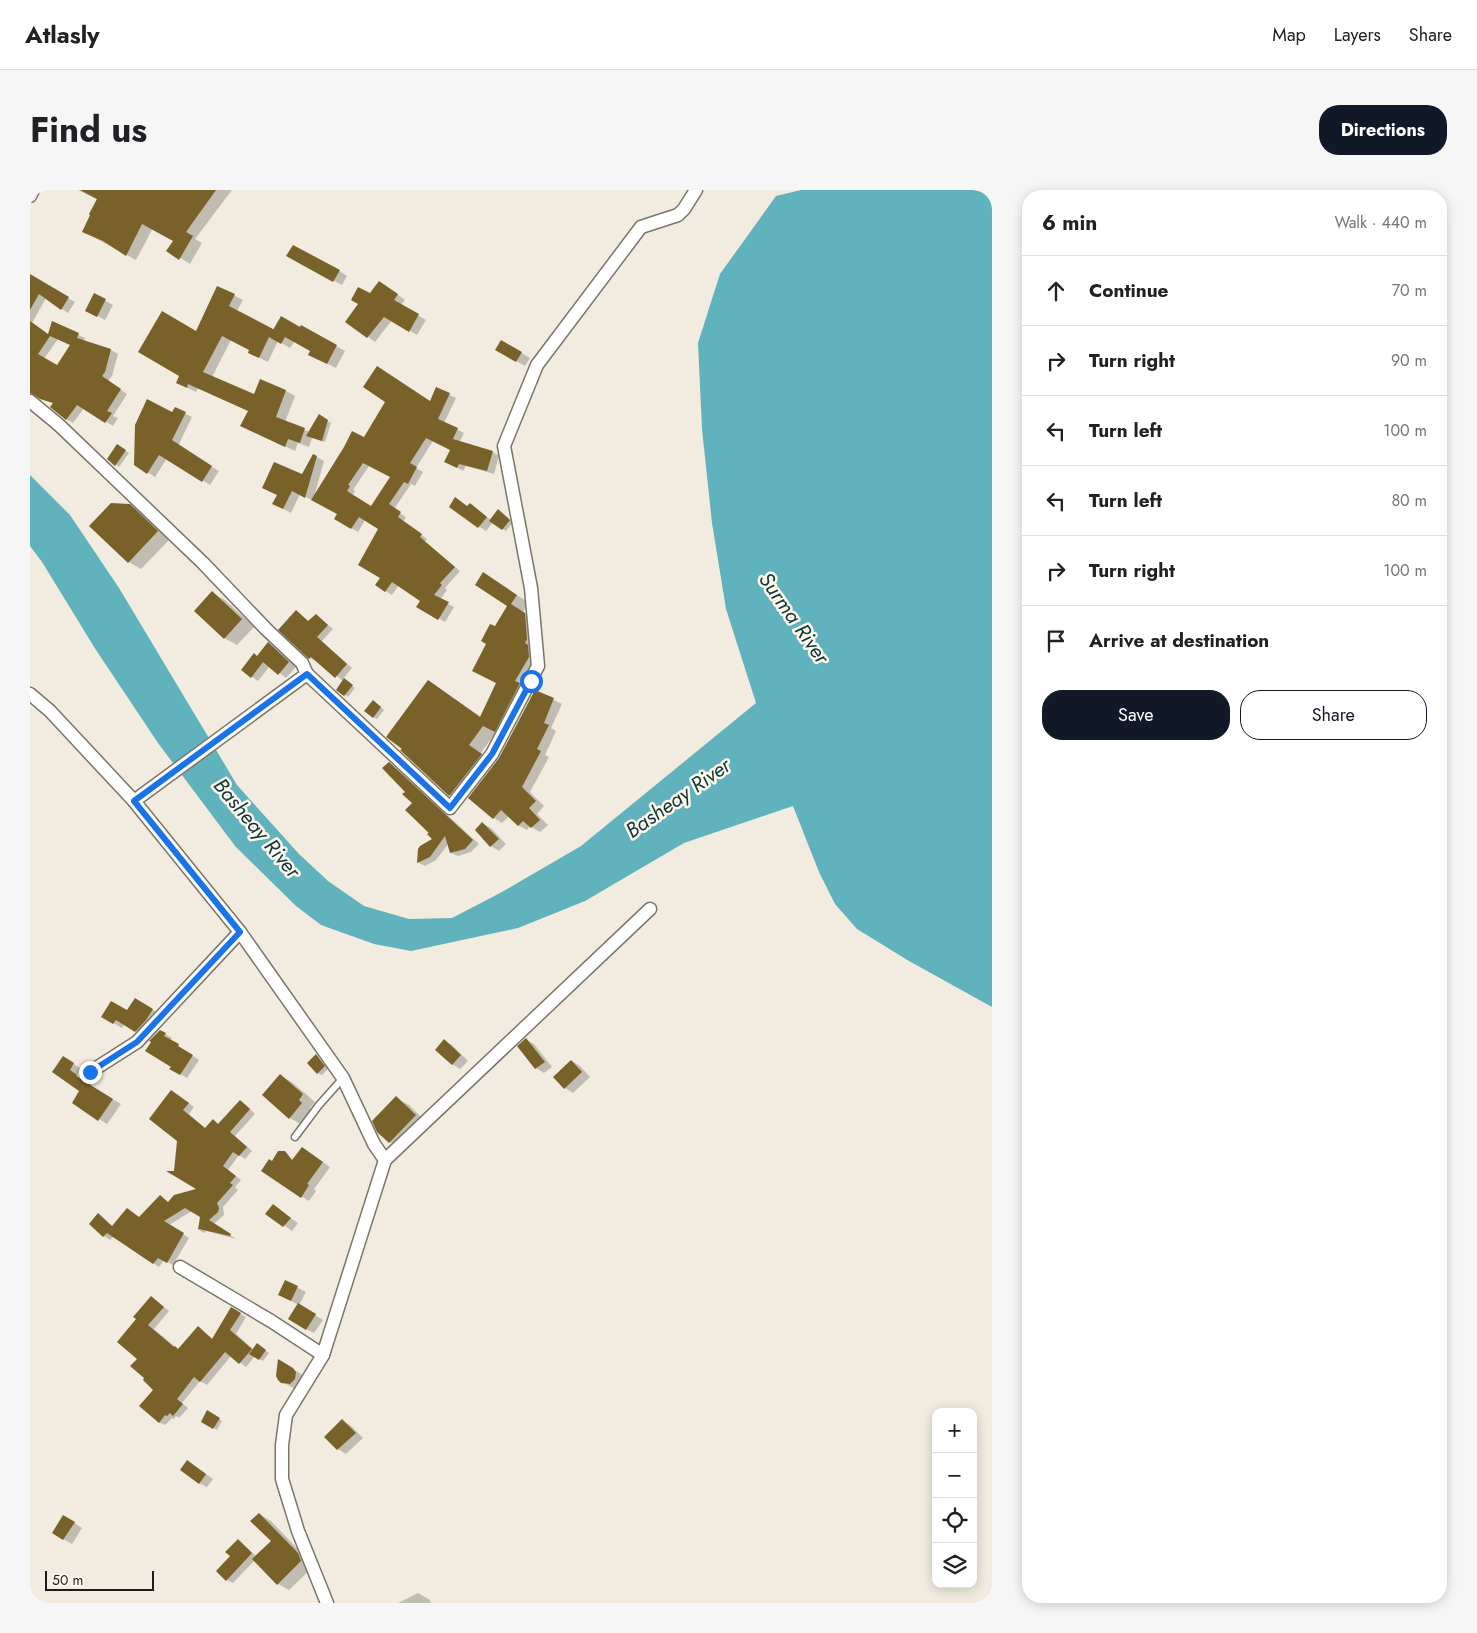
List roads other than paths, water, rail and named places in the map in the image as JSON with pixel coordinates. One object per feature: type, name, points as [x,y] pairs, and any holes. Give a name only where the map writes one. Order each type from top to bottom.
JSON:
[{"type":"street","points":[[30,196],[33,190]]},
{"type":"street","points":[[30,401],[59,425],[203,563],[266,629],[302,663],[307,674],[450,808],[492,754],[538,666],[532,588],[504,446],[537,365],[640,226],[678,215],[696,190]]},
{"type":"street","points":[[134,801],[307,674]]},
{"type":"street","points":[[30,694],[50,711],[134,801],[240,932],[343,1078],[374,1144],[385,1160]]},
{"type":"street","points":[[327,1603],[298,1531],[282,1479],[282,1445],[286,1415],[323,1355],[385,1160],[650,909]]},
{"type":"street","points":[[90,1072],[137,1042],[240,932]]},
{"type":"street","points":[[180,1267],[272,1320],[323,1355]]},
{"type":"lane","points":[[295,1138],[319,1104],[343,1078]]},
{"type":"water","points":[[801,190],[992,190],[992,1007],[909,961],[857,929],[835,904],[819,872],[793,806],[684,843],[585,901],[518,928],[411,951],[374,944],[321,925],[296,906],[235,846],[158,743],[96,650],[42,562],[30,546],[30,475],[70,515],[119,588],[237,785],[299,854],[328,881],[364,906],[409,919],[452,918],[502,892],[581,846],[756,703],[726,609],[712,523],[702,429],[698,343],[720,274],[776,196]]},
{"type":"water label","name":"Surma River","points":[[794,618]]},
{"type":"water label","name":"Basheay River","points":[[678,798]]},
{"type":"water label","name":"Basheay River","points":[[257,828]]}]
